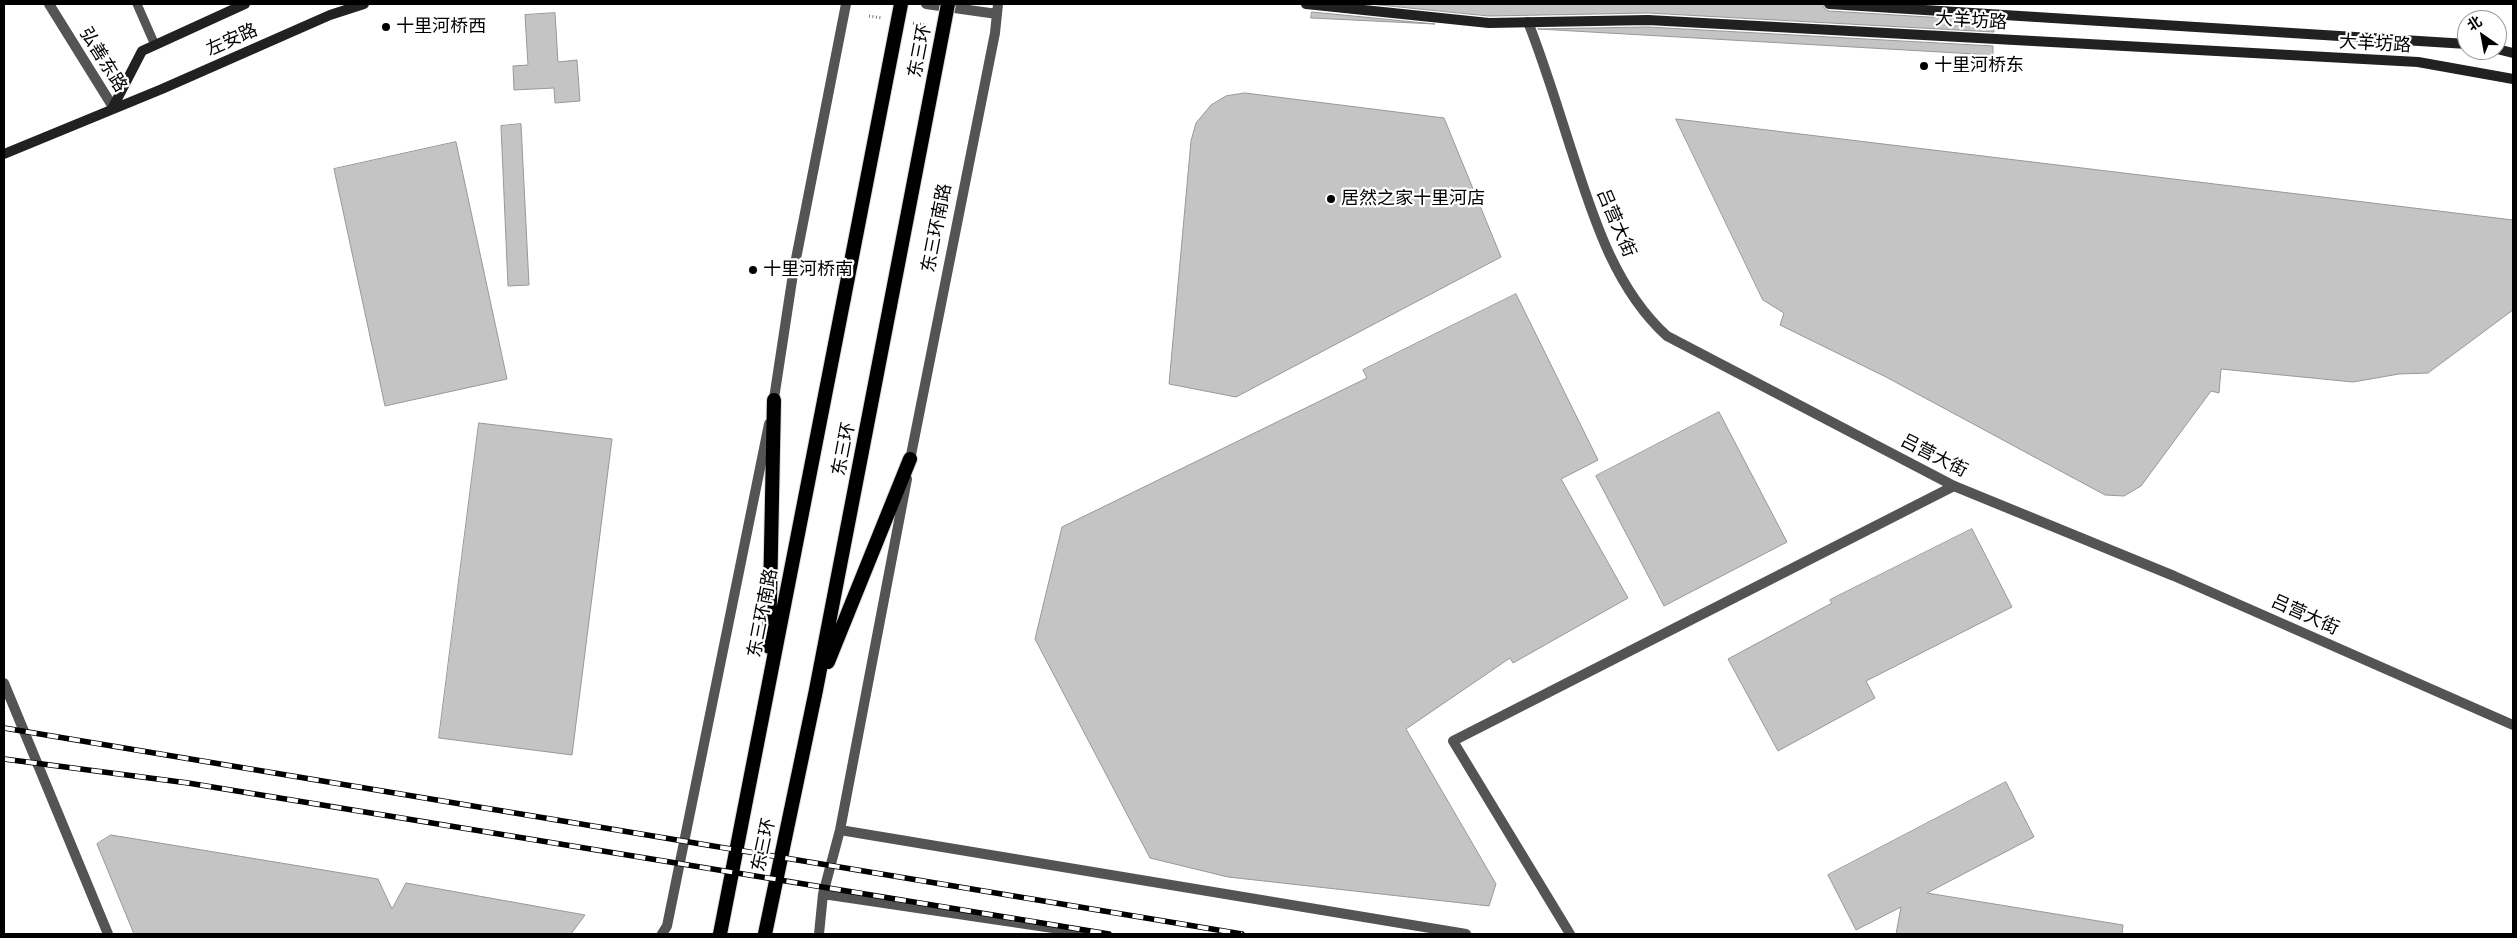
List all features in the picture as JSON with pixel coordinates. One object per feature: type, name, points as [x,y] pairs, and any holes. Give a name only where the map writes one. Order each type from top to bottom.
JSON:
[{"type":"highway","name":"东三环","points":[[844,298],[901,4]]},
{"type":"highway","name":"东三环","points":[[771,900],[816,690],[948,4]]},
{"type":"highway","name":"东三环南路","points":[[720,934],[844,298]]},
{"type":"highway","points":[[769,684],[774,400]]},
{"type":"highway","points":[[816,690],[910,459]]},
{"type":"highway","points":[[765,934],[771,900]]},
{"type":"highway","points":[[771,900],[774,934]]},
{"type":"main road","name":"左安路","points":[[113,108],[142,51],[245,4]]},
{"type":"main road","name":"左安路","points":[[4,154],[162,89],[330,14],[364,4]]},
{"type":"main road","name":"大羊坊路","points":[[1306,4],[1489,23],[1648,20],[2418,62],[2513,79]]},
{"type":"main road","name":"大羊坊路","points":[[1829,4],[2457,43]]},
{"type":"street","name":"弘善东路","points":[[49,4],[113,108]]},
{"type":"street","points":[[662,934],[667,926],[774,400],[793,274],[846,4]]},
{"type":"street","points":[[926,4],[998,9]]},
{"type":"street","name":"东三环南路","points":[[819,934],[823,894],[840,830],[998,9]]},
{"type":"street","name":"吕营大街","points":[[1528,22],[1594,219],[1627,287],[1652,322],[1667,336],[1954,486],[2174,576],[2513,724]]},
{"type":"street","points":[[1570,934],[1453,741],[1954,486]]},
{"type":"street","points":[[4,684],[108,934]]},
{"type":"street","points":[[840,830],[1466,934]]},
{"type":"street","points":[[823,894],[1093,934]]},
{"type":"lane","points":[[137,4],[155,45]]},
{"type":"building","points":[[1370,4],[1822,4],[1829,11],[1994,21],[1994,32],[1648,13],[1489,16]]},
{"type":"building","points":[[1312,12],[1435,24],[1311,18]]},
{"type":"building","points":[[555,13],[558,62],[577,60],[580,101],[555,103],[554,88],[514,90],[513,66],[528,65],[525,15]]},
{"type":"building","points":[[1648,27],[1993,46],[1993,55],[1538,29]]},
{"type":"building","name":"居然之家十里河店","points":[[1245,93],[1444,118],[1501,257],[1236,397],[1169,384],[1191,141],[1196,123],[1211,105],[1226,96]]},
{"type":"building","points":[[1676,119],[2513,220],[2513,310],[2428,373],[2399,374],[2353,382],[2221,369],[2219,393],[2211,391],[2141,486],[2124,496],[2105,495],[1886,377],[1780,325],[1784,313],[1763,300]]},
{"type":"building","points":[[521,124],[529,285],[508,286],[501,126]]},
{"type":"building","points":[[456,142],[507,379],[385,406],[334,169]]},
{"type":"building","points":[[1516,294],[1598,460],[1561,479],[1628,598],[1513,663],[1510,658],[1406,729],[1496,884],[1489,906],[1228,877],[1150,858],[1035,639],[1062,527],[1367,378],[1363,370]]},
{"type":"building","points":[[1719,412],[1787,542],[1664,606],[1596,476]]},
{"type":"building","points":[[479,423],[612,439],[572,755],[439,738]]},
{"type":"building","points":[[1972,529],[2012,607],[1866,681],[1875,698],[1778,751],[1728,659],[1832,603],[1830,600]]},
{"type":"building","points":[[2006,782],[2034,837],[1927,893],[2123,925],[2122,934],[1896,934],[1901,907],[1856,930],[1828,875]]},
{"type":"building","points":[[111,835],[378,879],[392,909],[406,883],[585,915],[571,934],[134,934],[97,844]]},
{"type":"railway","points":[[4,728],[1242,934]]},
{"type":"railway","points":[[4,759],[188,783],[1109,934]]},
{"type":"place","name":"十里河桥西","points":[[386,27]]},
{"type":"place","name":"十里河桥东","points":[[1924,66]]},
{"type":"place","name":"居然之家十里河店","points":[[1331,199]]},
{"type":"place","name":"十里河桥南","points":[[753,270]]}]
